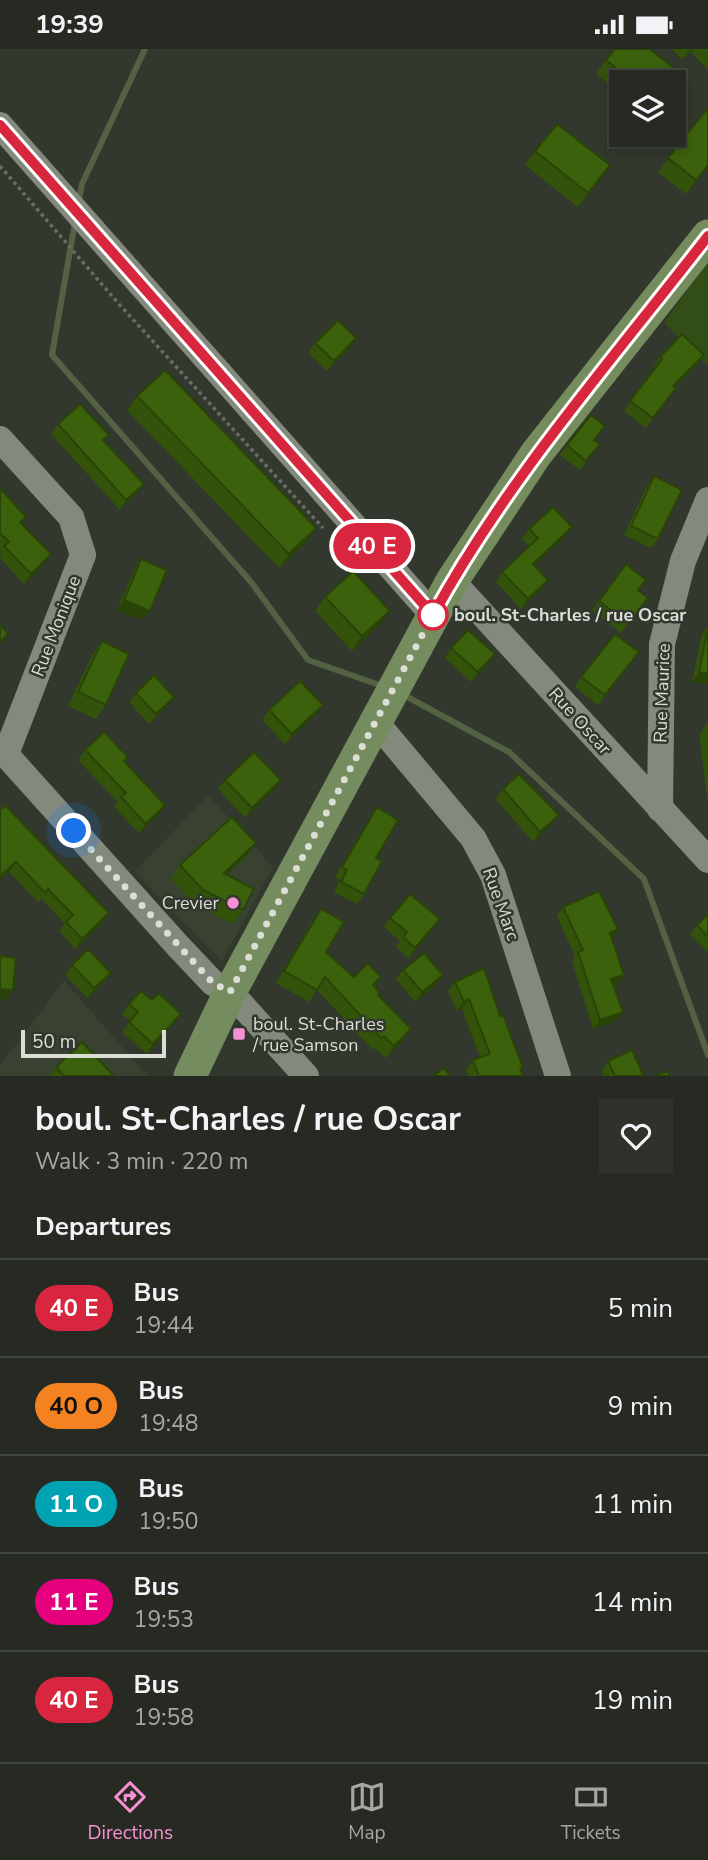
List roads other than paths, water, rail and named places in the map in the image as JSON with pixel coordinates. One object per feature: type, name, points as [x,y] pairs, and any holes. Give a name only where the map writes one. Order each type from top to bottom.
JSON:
[{"type":"main road","points":[[190,1076],[230,992],[452,581],[536,454],[708,236]]},
{"type":"street","points":[[0,125],[433,615]]},
{"type":"street","name":"Rue Monique","points":[[0,439],[71,517],[83,555],[3,751]]},
{"type":"street","name":"Rue Maurice","points":[[660,809],[662,644],[683,561],[708,500]]},
{"type":"street","name":"Rue Oscar","points":[[452,581],[708,860]]},
{"type":"street","name":"Rue Marc","points":[[376,721],[472,838],[493,875],[558,1076]]},
{"type":"street","points":[[3,751],[178,946],[213,983],[230,992],[306,1076]]},
{"type":"waterway","points":[[79,201],[82,184],[145,49]]},
{"type":"waterway","points":[[75,222],[52,355],[251,582],[308,660],[385,687]]},
{"type":"waterway","points":[[402,694],[509,752],[644,879],[708,1055]]},
{"type":"place","name":"boul. St-Charles / rue Oscar","points":[[433,615]]},
{"type":"place","name":"Crevier","points":[[233,903]]},
{"type":"place","name":"boul. St-Charles / rue Samson","points":[[239,1034]]}]
